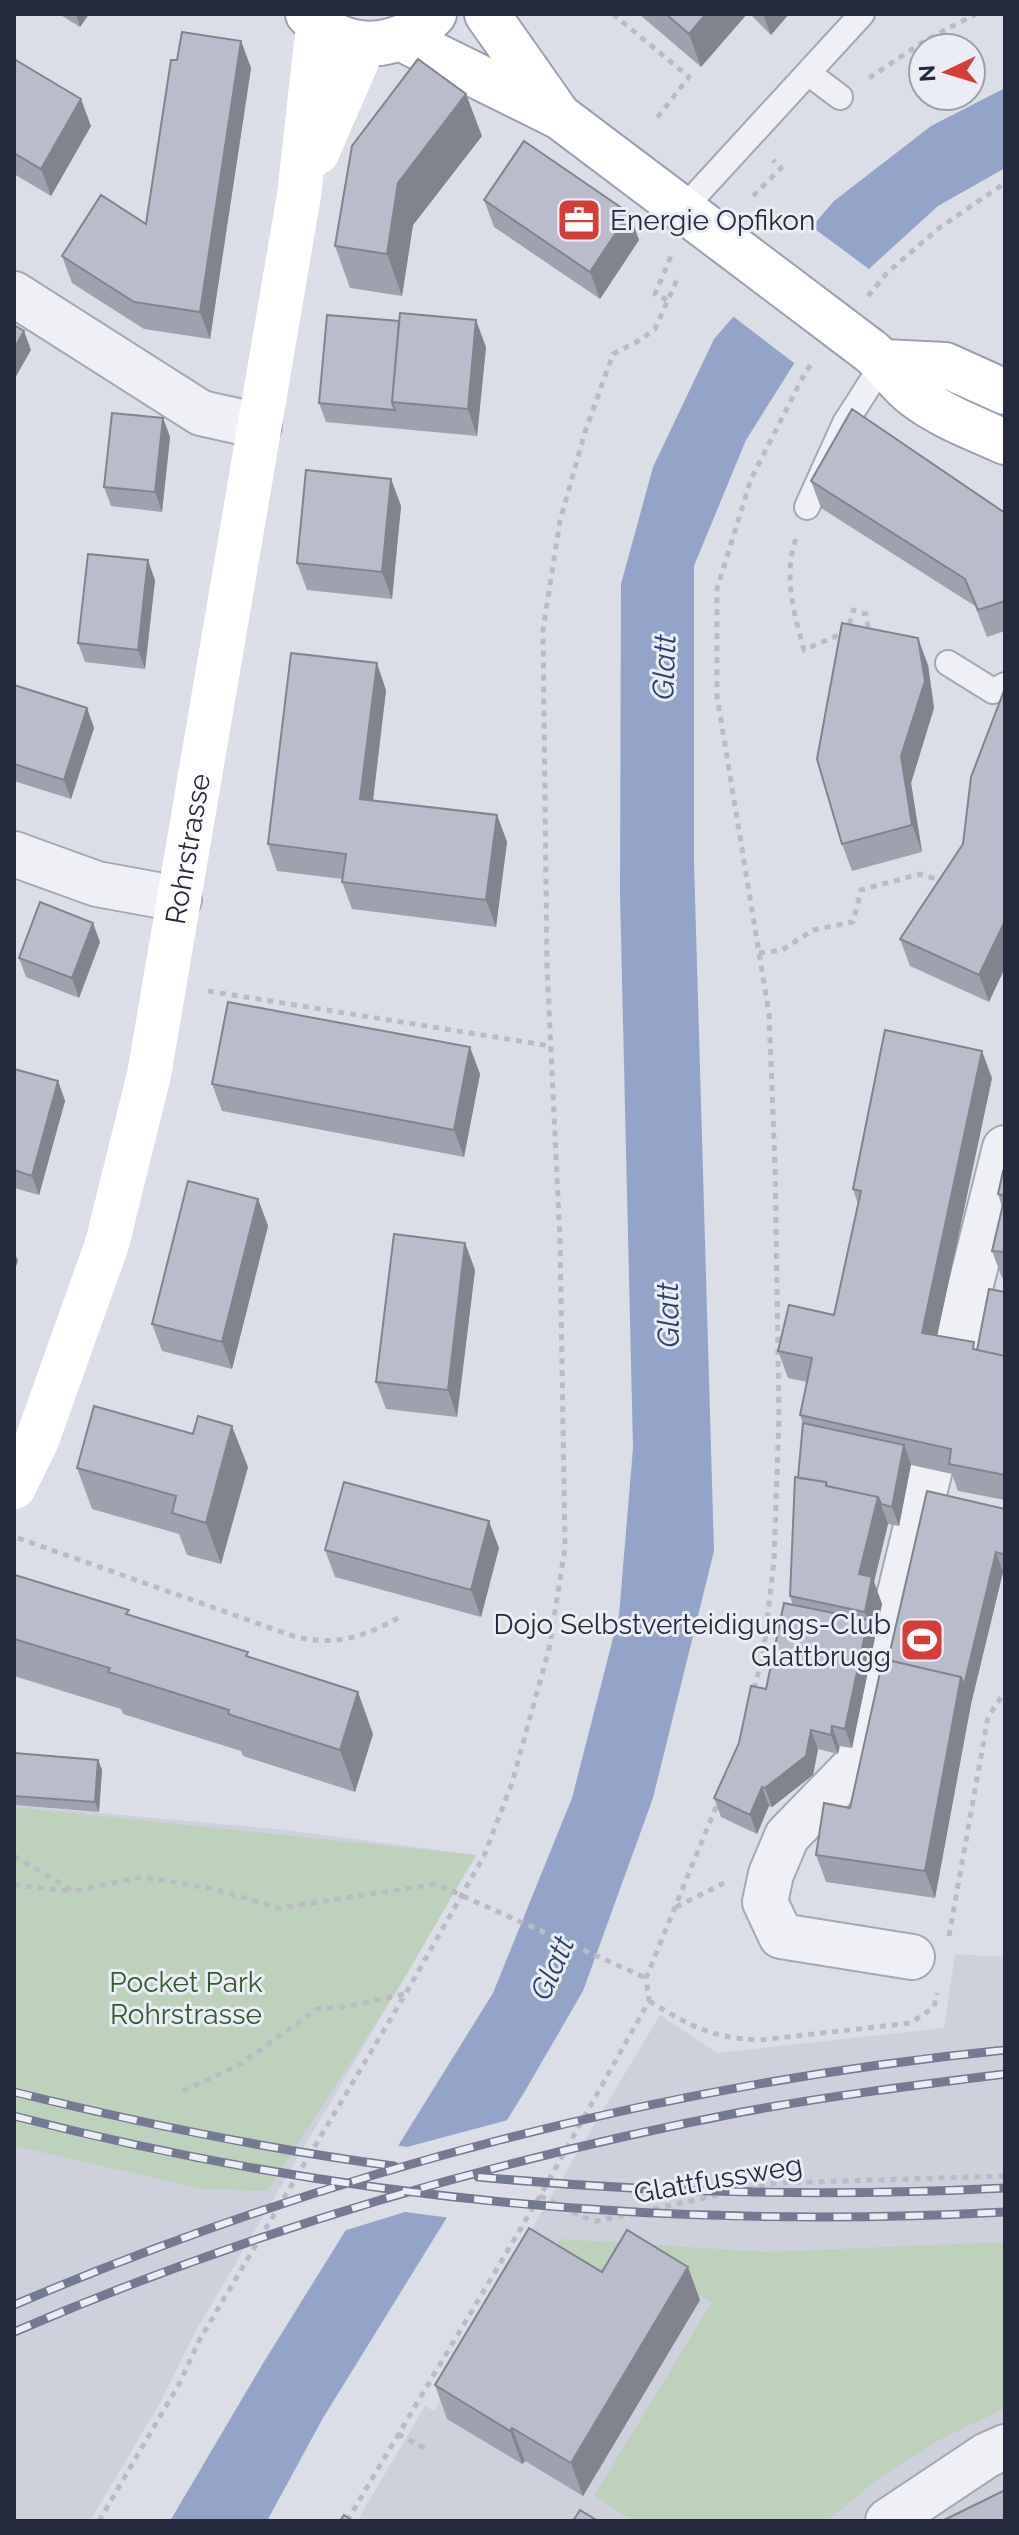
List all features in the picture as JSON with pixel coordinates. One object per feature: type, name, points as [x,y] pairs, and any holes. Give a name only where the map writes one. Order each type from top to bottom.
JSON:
[{"type":"main road","points":[[487,14],[560,117]]},
{"type":"main road","points":[[313,20],[339,38],[400,33],[560,117],[876,356],[910,392],[934,410],[1005,442]]},
{"type":"main road","name":"Rohrstrasse","points":[[14,1487],[37,1440],[107,1244],[149,1075],[299,195],[313,20]]},
{"type":"main road","name":"Rohrstrasse","points":[[299,195],[400,33]]},
{"type":"main road","points":[[876,356],[945,365],[1005,392]]},
{"type":"street","points":[[14,294],[201,413],[259,426]]},
{"type":"street","points":[[14,854],[97,884],[179,899]]},
{"type":"street","points":[[951,1364],[1005,1148]]},
{"type":"street","points":[[929,1953],[781,1936],[765,1902],[771,1874],[787,1836],[859,1762],[930,1469]]},
{"type":"street","points":[[888,2521],[987,2455],[1005,2447]]},
{"type":"lane","points":[[683,209],[862,14]]},
{"type":"lane","points":[[808,73],[840,97]]},
{"type":"lane","points":[[807,507],[876,356]]},
{"type":"lane","points":[[948,663],[993,691],[1005,685]]},
{"type":"path","points":[[613,14],[689,77],[657,118]]},
{"type":"path","points":[[840,97],[926,40],[976,14]]},
{"type":"path","points":[[753,196],[781,168],[772,158]]},
{"type":"path","points":[[867,297],[887,273],[939,228],[1005,183]]},
{"type":"path","points":[[667,300],[655,294],[672,255]]},
{"type":"path","points":[[99,2521],[179,2384],[200,2339],[464,1896],[484,1856],[524,1743],[549,1649],[565,1548],[560,1241],[547,966],[543,630],[560,521],[585,432],[613,354],[655,329],[679,275]]},
{"type":"path","points":[[753,1695],[763,1655],[774,1561],[779,1418],[775,1164],[769,1014],[717,696],[717,589],[751,479],[806,371],[816,359]]},
{"type":"path","points":[[807,507],[792,550],[791,601],[804,650],[848,631],[853,610],[866,614],[870,640]]},
{"type":"path","points":[[759,953],[782,950],[813,930],[853,922],[861,890],[920,874],[947,883]]},
{"type":"path","points":[[165,984],[551,1046]]},
{"type":"path","points":[[18,1538],[316,1642],[343,1641],[372,1633],[398,1618]]},
{"type":"path","points":[[929,1953],[988,1717],[1005,1692]]},
{"type":"path","points":[[347,2521],[540,2196],[649,2001],[646,1978],[719,1798]]},
{"type":"path","points":[[14,1856],[73,1891]]},
{"type":"path","points":[[14,1885],[73,1891],[142,1877],[210,1888],[279,1908],[436,1884],[646,1978]]},
{"type":"path","points":[[675,1907],[726,1883]]},
{"type":"path","points":[[649,2001],[698,2030],[736,2039],[760,2040],[911,2023],[934,2007],[937,1992]]},
{"type":"path","points":[[183,2091],[239,2065],[317,2009],[344,2007],[406,1993]]},
{"type":"path","name":"Glattfussweg","points":[[540,2196],[578,2217],[597,2221],[776,2183],[1005,2176]]},
{"type":"path","points":[[398,2434],[426,2449]]},
{"type":"shaded area","name":"Pocket Park Rohrstrasse","points":[[14,1805],[286,1830],[476,1855],[194,2334],[159,2405],[90,2521],[14,2521]]},
{"type":"shaded area","points":[[955,1954],[1005,1957],[1005,2521],[357,2521],[425,2406],[434,2411],[497,2307],[504,2282],[535,2231],[531,2230],[660,2015],[717,2053],[944,2028]]},
{"type":"green space","name":"Pocket Park Rohrstrasse","points":[[14,1807],[476,1855],[398,1989],[267,2191],[203,2189],[14,2146]]},
{"type":"green space","points":[[561,2239],[766,2252],[1005,2242],[1005,2408],[943,2438],[882,2476],[828,2520],[634,2521],[594,2496],[712,2302],[640,2262],[617,2297],[549,2258]]},
{"type":"water","name":"Glatt","points":[[1005,88],[1005,168],[938,206],[871,267],[797,359],[746,440],[694,566],[694,862],[714,1551],[653,1798],[583,1991],[525,2091],[323,2418],[267,2521],[170,2521],[262,2365],[493,1993],[572,1798],[619,1615],[633,1448],[620,894],[621,584],[653,467],[714,339],[834,201],[931,126],[958,112],[987,112],[987,97]]},
{"type":"pier","points":[[808,224],[873,272],[798,366],[730,314]]},
{"type":"pier","points":[[512,2119],[451,2218],[405,2212],[340,2232],[394,2145],[407,2147]]},
{"type":"building","points":[[666,14],[706,14],[689,34]]},
{"type":"building","points":[[182,32],[241,41],[200,312],[134,302],[62,256],[101,195],[146,224],[171,60],[177,60]]},
{"type":"building","points":[[14,59],[81,99],[41,169],[14,153]]},
{"type":"building","points":[[418,59],[466,94],[398,183],[387,254],[335,246],[352,146]]},
{"type":"building","points":[[524,141],[629,213],[590,272],[484,200]]},
{"type":"building","points":[[400,313],[476,320],[468,409],[392,402]]},
{"type":"building","points":[[327,315],[399,321],[392,402],[395,410],[319,403]]},
{"type":"building","points":[[14,325],[24,331],[14,349]]},
{"type":"building","points":[[852,409],[1005,513],[1005,601],[978,610],[965,579],[811,481]]},
{"type":"building","points":[[112,413],[163,418],[155,492],[104,487]]},
{"type":"building","points":[[306,470],[391,479],[382,572],[297,563]]},
{"type":"building","points":[[88,554],[148,560],[138,650],[78,643]]},
{"type":"building","points":[[842,623],[918,638],[925,681],[901,756],[912,825],[842,844],[817,759]]},
{"type":"building","points":[[291,653],[377,663],[360,799],[497,815],[486,900],[342,882],[346,854],[268,844]]},
{"type":"building","points":[[14,685],[87,708],[64,780],[14,764]]},
{"type":"building","points":[[1005,688],[1005,921],[979,975],[900,939],[963,844],[971,777]]},
{"type":"building","points":[[40,902],[93,923],[72,978],[19,958]]},
{"type":"building","points":[[228,1002],[470,1047],[454,1130],[212,1084]]},
{"type":"building","points":[[885,1030],[982,1051],[922,1333],[974,1342],[973,1349],[1005,1356],[1005,1475],[949,1464],[951,1449],[800,1415],[812,1358],[778,1351],[789,1305],[834,1315],[861,1191],[853,1189]]},
{"type":"building","points":[[14,1069],[58,1081],[32,1176],[14,1170]]},
{"type":"building","points":[[1005,1172],[1005,1196],[998,1194]]},
{"type":"building","points":[[188,1181],[258,1199],[222,1342],[152,1324]]},
{"type":"building","points":[[1005,1196],[1005,1252],[992,1251]]},
{"type":"building","points":[[394,1234],[465,1243],[448,1390],[376,1382]]},
{"type":"building","points":[[989,1289],[1005,1292],[1005,1356],[977,1350]]},
{"type":"building","points":[[94,1406],[193,1434],[198,1416],[232,1426],[206,1523],[172,1513],[176,1496],[77,1468]]},
{"type":"building","points":[[803,1423],[904,1445],[892,1507],[881,1504],[878,1497],[827,1486],[826,1482],[798,1478]]},
{"type":"building","points":[[795,1477],[826,1482],[826,1486],[878,1497],[859,1574],[872,1577],[865,1612],[790,1596]]},
{"type":"building","points":[[344,1482],[489,1521],[471,1590],[325,1550]]},
{"type":"building","points":[[927,1491],[1005,1509],[1005,1555],[996,1552],[964,1685],[961,1677],[888,1660]]},
{"type":"building","points":[[15,1575],[129,1610],[126,1614],[248,1652],[246,1656],[358,1692],[340,1750],[228,1714],[229,1710],[108,1672],[110,1668],[14,1639]]},
{"type":"building","points":[[784,1603],[868,1620],[845,1729],[832,1726],[831,1735],[811,1730],[806,1756],[765,1788],[762,1787],[750,1815],[714,1798],[739,1743],[751,1686],[766,1689]]},
{"type":"building","points":[[883,1659],[961,1677],[925,1871],[816,1855],[824,1803],[850,1808]]},
{"type":"building","points":[[14,1753],[98,1760],[95,1802],[14,1796]]},
{"type":"building","points":[[529,2228],[602,2272],[627,2230],[688,2267],[571,2463],[512,2428],[510,2431],[435,2385]]},
{"type":"building","points":[[1005,2490],[1005,2521],[942,2521]]},
{"type":"building","points":[[580,2510],[598,2521],[573,2521]]},
{"type":"railway","points":[[14,2305],[254,2213],[376,2174],[500,2140],[625,2110],[751,2085],[878,2065],[1005,2050]]},
{"type":"railway","points":[[14,2332],[191,2262],[372,2202],[464,2176],[742,2112],[1005,2074]]},
{"type":"railway","points":[[14,2092],[203,2134],[394,2166]]},
{"type":"railway","points":[[14,2116],[136,2145],[259,2169],[382,2188],[506,2202],[630,2212],[755,2216],[1005,2212]]},
{"type":"railway","points":[[478,2177],[609,2187],[741,2192],[1005,2188]]},
{"type":"place","name":"Energie Opfikon","points":[[579,220]]},
{"type":"place","name":"Dojo Selbstverteidigungs-Club Glattbrugg","points":[[922,1640]]}]
